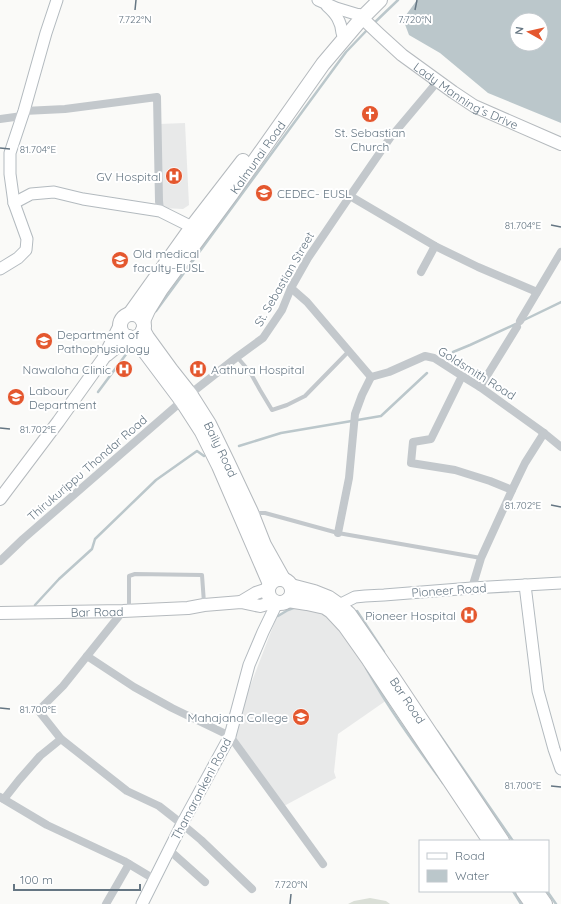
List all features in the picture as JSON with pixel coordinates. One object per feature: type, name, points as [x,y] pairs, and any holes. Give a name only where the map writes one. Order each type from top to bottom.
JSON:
[{"type":"highway","name":"Kalmunai Road","points":[[130,314],[192,227],[311,72],[342,33],[375,2]]},
{"type":"highway","name":"Kalmunai Road","points":[[143,325],[148,310],[161,288],[319,70],[361,16]]},
{"type":"highway","points":[[130,314],[138,315],[143,325],[141,334],[134,338],[125,336],[120,329],[123,317],[130,314]]},
{"type":"highway","name":"Baily Road","points":[[143,325],[147,337],[186,397],[278,592]]},
{"type":"highway","name":"Baily Road","points":[[129,338],[137,343],[186,397],[202,411],[251,512],[264,546],[278,592]]},
{"type":"highway","name":"Bar Road","points":[[278,592],[314,592],[329,598],[339,605],[354,620],[501,840]]},
{"type":"highway","name":"Bar Road","points":[[278,592],[307,603],[325,607],[331,611],[345,626],[489,840]]},
{"type":"highway","points":[[524,892],[532,904]]},
{"type":"highway","points":[[537,892],[545,904]]},
{"type":"main road","name":"Lady Manning’s Drive","points":[[375,2],[372,19],[379,34]]},
{"type":"main road","name":"Lady Manning’s Drive","points":[[361,16],[402,55],[474,106],[561,144]]},
{"type":"main road","points":[[0,499],[103,359],[120,325]]},
{"type":"main road","points":[[103,359],[129,338]]},
{"type":"main road","name":"Bar Road","points":[[0,613],[126,611],[188,608],[241,602],[260,606],[267,604],[278,592]]},
{"type":"street","points":[[0,269],[18,258],[26,250],[27,239],[14,203],[10,174],[10,153],[57,0]]},
{"type":"street","points":[[321,1],[336,8],[361,16]]},
{"type":"street","points":[[321,1],[335,13],[341,25],[342,33]]},
{"type":"street","name":"St. Sebastian Street","points":[[186,397],[264,338],[282,310],[291,288],[308,258],[390,138],[438,81]]},
{"type":"street","points":[[0,119],[23,113],[157,97],[160,211]]},
{"type":"street","points":[[14,203],[31,194],[54,192],[83,199],[160,211],[192,227]]},
{"type":"street","points":[[350,196],[435,246],[478,268],[537,292]]},
{"type":"street","points":[[421,272],[435,246]]},
{"type":"street","points":[[480,387],[561,252]]},
{"type":"street","points":[[291,288],[307,302],[371,377],[355,414],[349,478],[338,533]]},
{"type":"street","name":"Goldsmith Road","points":[[371,377],[389,372],[425,356],[434,358],[480,387],[561,447]]},
{"type":"street","points":[[462,376],[431,439],[413,442],[411,463],[455,470],[490,481],[512,490]]},
{"type":"street","name":"Thirukurippu Thondar Road","points":[[0,561],[23,539],[186,397]]},
{"type":"street","points":[[472,588],[481,558],[512,490],[525,463],[544,433]]},
{"type":"street","name":"Pioneer Road","points":[[339,605],[355,597],[365,596],[561,583]]},
{"type":"street","points":[[525,585],[538,691],[561,769]]},
{"type":"street","name":"Thamarankeni Road","points":[[142,904],[168,849],[230,736],[249,665],[270,616],[278,592]]},
{"type":"street","points":[[126,611],[63,686],[39,710],[61,740],[127,790],[159,806],[201,840],[252,889]]},
{"type":"street","points":[[87,656],[134,687],[172,708],[230,736],[323,864]]},
{"type":"street","points":[[61,740],[40,756],[2,798],[47,825],[128,864],[154,879]]},
{"type":"street","points":[[168,849],[205,882]]},
{"type":"street","points":[[106,904],[128,864]]},
{"type":"lane","points":[[237,357],[250,372],[272,410],[287,405],[305,396],[349,351]]},
{"type":"lane","points":[[251,512],[265,513],[338,533],[481,558]]},
{"type":"lane","points":[[126,611],[129,576],[135,574],[202,575],[204,605]]},
{"type":"shaded area","name":"GV Hospital","points":[[185,123],[189,205],[183,209],[162,208],[159,124]]},
{"type":"shaded area","name":"Mahajana College","points":[[300,605],[324,610],[365,664],[387,700],[338,734],[334,772],[336,778],[284,806],[231,736],[277,616],[288,609]]},
{"type":"shaded area","points":[[370,898],[386,901],[390,904],[348,904],[354,901]]},
{"type":"water","points":[[417,0],[561,0],[561,123],[488,93],[440,53],[409,35],[403,19]]},
{"type":"waterway","points":[[373,24],[398,0]]},
{"type":"waterway","points":[[156,311],[346,52],[368,29]]},
{"type":"waterway","points":[[524,320],[561,302]]},
{"type":"waterway","points":[[453,352],[518,323]]},
{"type":"waterway","points":[[98,392],[130,349],[135,348]]},
{"type":"waterway","points":[[239,446],[281,433],[381,416],[427,373]]},
{"type":"waterway","points":[[35,605],[59,579],[92,549],[95,539],[156,480],[197,451],[204,456]]},
{"type":"waterway","points":[[278,616],[296,607]]},
{"type":"waterway","points":[[357,611],[384,652]]},
{"type":"waterway","points":[[366,668],[393,712],[443,783]]},
{"type":"waterway","points":[[437,731],[512,840]]},
{"type":"waterway","points":[[514,892],[521,904]]},
{"type":"waterway","points":[[548,892],[556,904]]},
{"type":"place","name":"St. Sebastian Church","points":[[370,114]]},
{"type":"place","name":"GV Hospital","points":[[174,176]]},
{"type":"place","name":"CEDEC- EUSL","points":[[264,193]]},
{"type":"place","name":"Old medical faculty-EUSL","points":[[120,260]]},
{"type":"place","name":"Department of Pathophysiology","points":[[44,341]]},
{"type":"place","name":"Nawaloha Clinic","points":[[124,369]]},
{"type":"place","name":"Aathura Hospital","points":[[198,369]]},
{"type":"place","name":"Labour Department","points":[[16,397]]},
{"type":"place","name":"Pioneer Hospital","points":[[469,615]]},
{"type":"place","name":"Mahajana College","points":[[301,717]]}]
